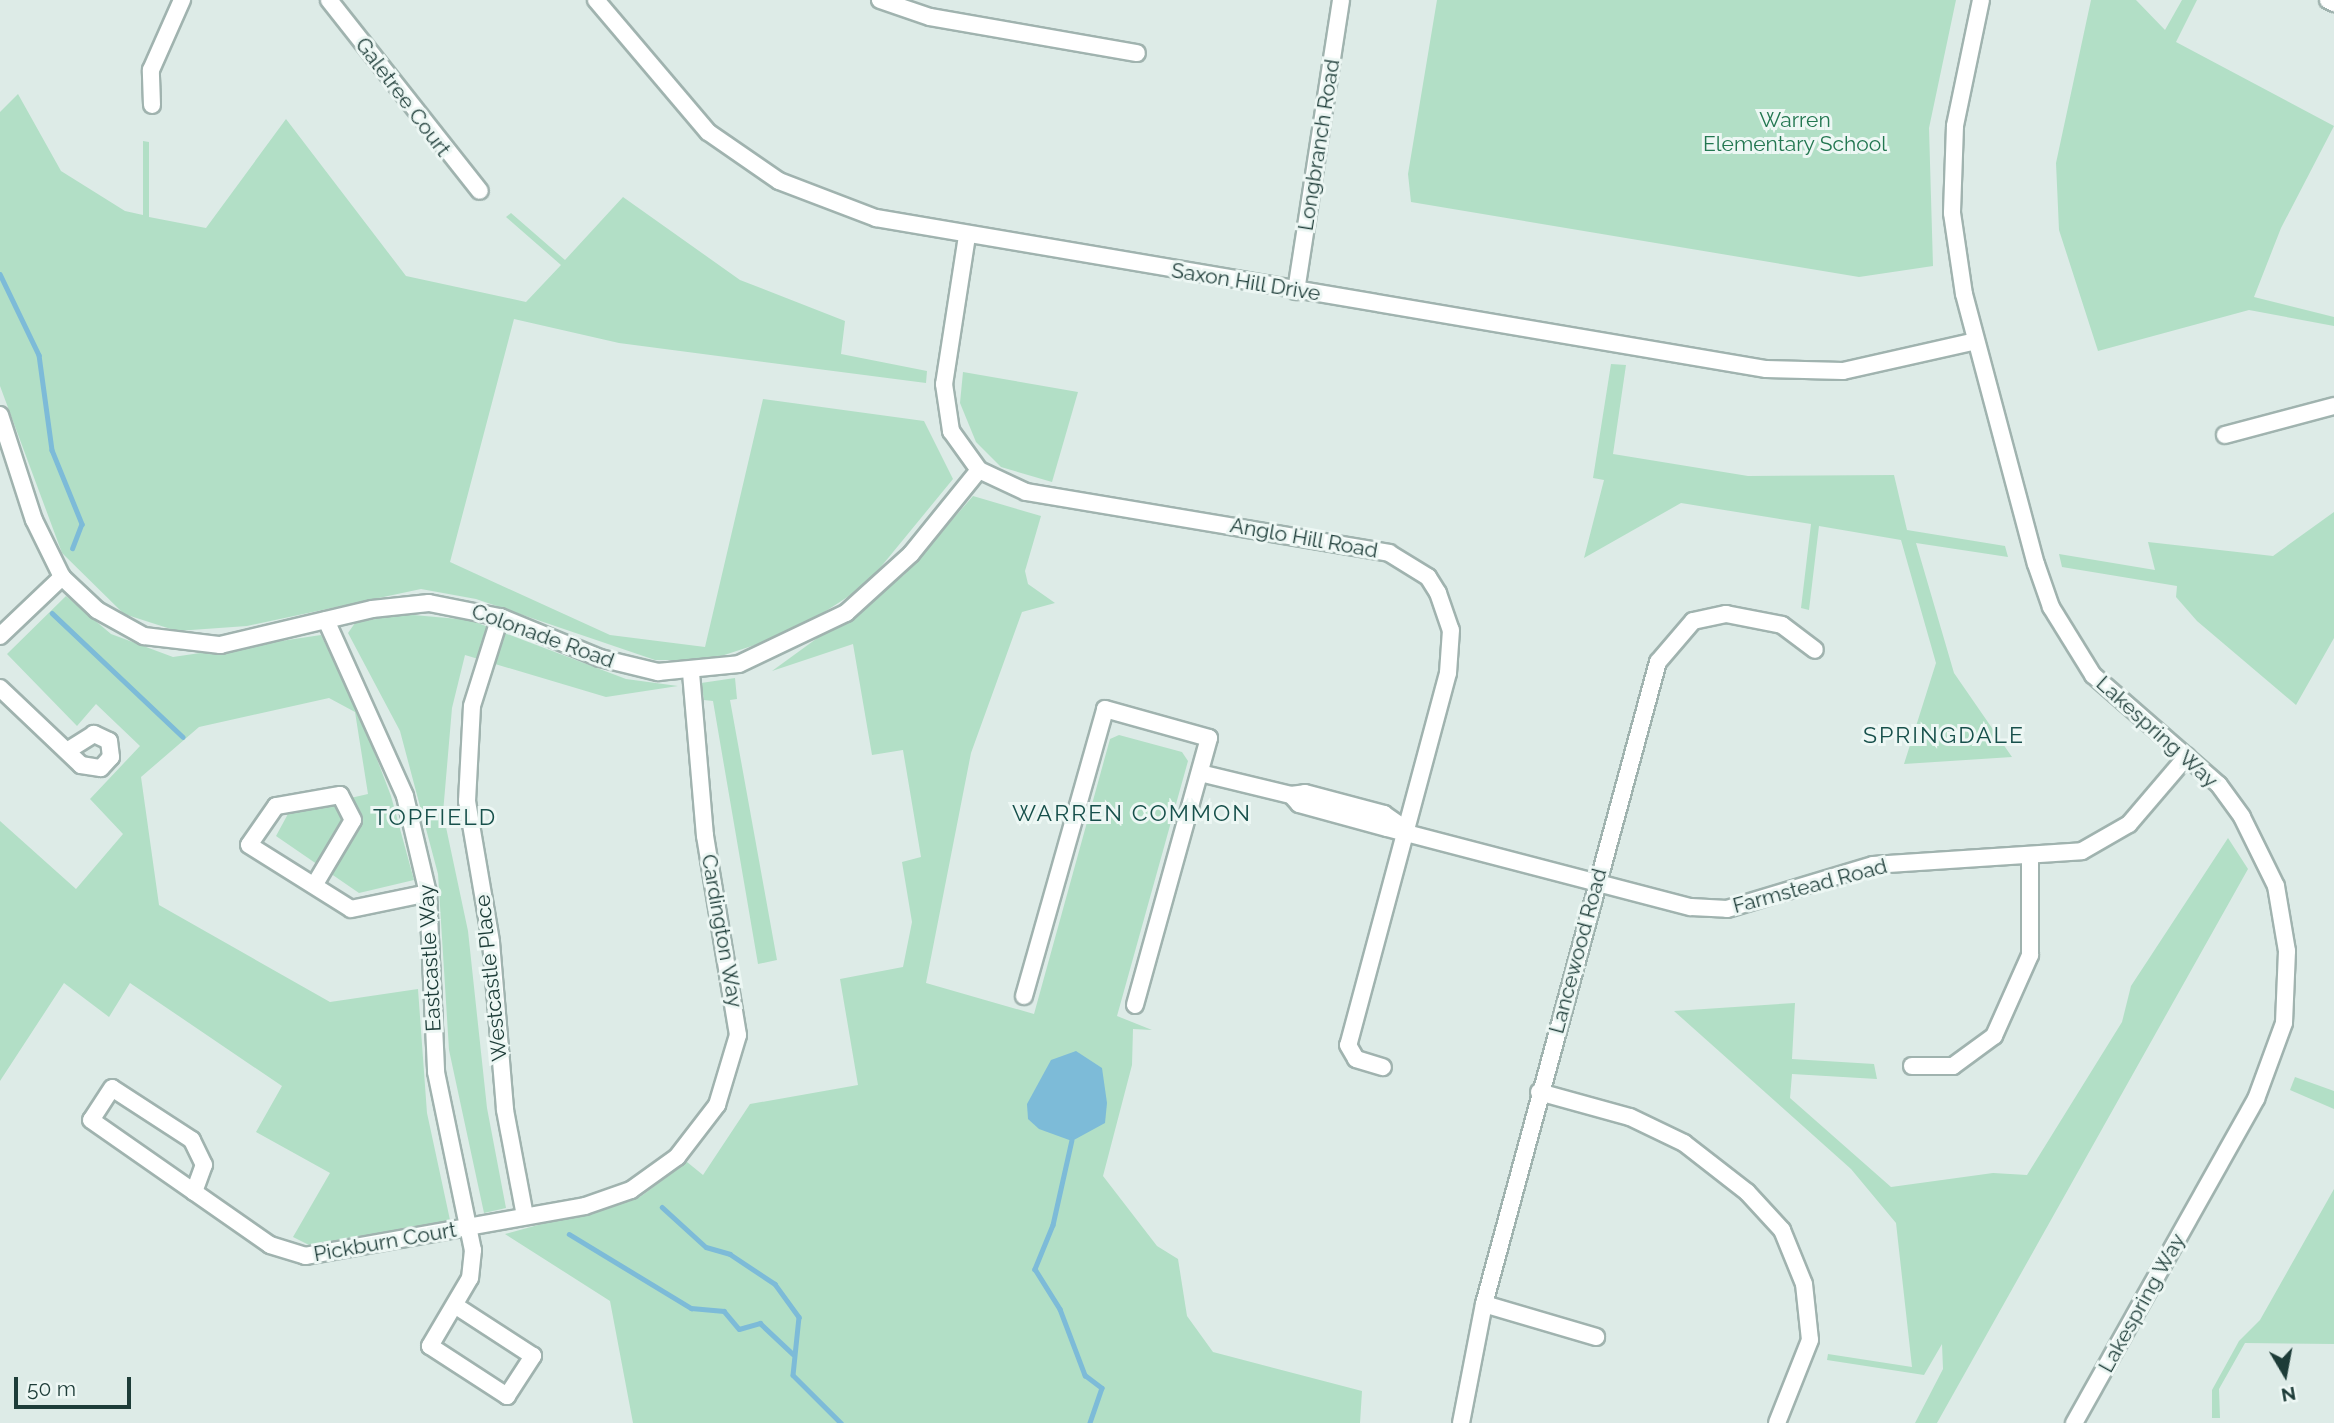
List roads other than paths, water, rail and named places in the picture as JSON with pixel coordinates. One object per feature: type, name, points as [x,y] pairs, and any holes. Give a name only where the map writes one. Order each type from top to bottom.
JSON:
[{"type":"street","points":[[152,105],[151,70],[182,0]]},
{"type":"street","name":"Galetree Court","points":[[329,0],[445,155],[480,191]]},
{"type":"street","name":"Saxon Hill Drive","points":[[596,0],[679,105],[742,158],[818,200],[967,236],[1807,373],[1883,366],[1976,341]]},
{"type":"street","points":[[880,0],[930,17],[1137,53]]},
{"type":"street","name":"Longbranch Road","points":[[1296,290],[1341,0]]},
{"type":"street","name":"Lakespring Way","points":[[1981,0],[1962,83],[1951,172],[1958,259],[1976,341],[2036,564],[2057,619],[2093,675],[2187,756],[2242,817],[2276,886],[2287,951],[2284,1023],[2256,1099],[2074,1423]]},
{"type":"street","points":[[2328,0],[2334,3]]},
{"type":"street","name":"Anglo Hill Road","points":[[967,236],[946,362],[945,411],[963,453],[979,470],[1026,492],[1362,546],[1389,553],[1428,577],[1446,613],[1452,651],[1348,1045],[1356,1059],[1383,1068]]},
{"type":"street","points":[[2225,435],[2334,406]]},
{"type":"street","name":"Colonade Road","points":[[0,415],[34,520],[62,577],[119,625],[170,644],[220,645],[326,620],[429,603],[500,617],[631,668],[691,673],[776,651],[846,613],[911,554],[979,470]]},
{"type":"street","points":[[0,636],[62,577]]},
{"type":"street","name":"Lancewood Road","points":[[1461,1423],[1484,1304],[1539,1092],[1658,662],[1679,632],[1709,616],[1760,618],[1801,636],[1815,650]]},
{"type":"street","name":"Westcastle Place","points":[[500,617],[472,706],[467,800],[491,942],[505,1110],[525,1216]]},
{"type":"street","name":"Eastcastle Way","points":[[326,620],[405,796],[428,893],[436,1072],[473,1265],[456,1306],[430,1346],[507,1396],[533,1356],[456,1306]]},
{"type":"street","name":"Cardington Way","points":[[468,1228],[585,1206],[646,1181],[700,1130],[733,1066],[738,1006],[705,836],[691,673]]},
{"type":"street","points":[[0,688],[67,751]]},
{"type":"street","points":[[1024,996],[1105,709],[1209,738],[1135,1005]]},
{"type":"street","name":"Farmstead Road","points":[[1200,773],[1291,796],[1299,804],[1404,828],[1691,907],[1727,909],[1873,865],[2031,859],[2082,851],[2104,840],[2153,799],[2187,756]]},
{"type":"street","points":[[314,884],[353,820],[340,796],[276,806],[249,845],[351,909],[428,893]]},
{"type":"street","points":[[1912,1066],[1953,1066],[1994,1036],[2030,955],[2031,859]]},
{"type":"street","name":"Pickburn Court","points":[[194,1192],[204,1165],[192,1140],[112,1088],[91,1120],[194,1192],[270,1245],[305,1256],[468,1228]]},
{"type":"street","points":[[1539,1092],[1667,1133],[1747,1192],[1782,1230],[1804,1284],[1810,1339],[1777,1423]]},
{"type":"street","points":[[1484,1304],[1596,1337]]},
{"type":"water","points":[[1076,1051],[1102,1068],[1107,1103],[1105,1123],[1072,1141],[1039,1129],[1028,1119],[1027,1104],[1051,1060]]},
{"type":"waterway","points":[[0,274],[39,355],[52,450],[82,524],[73,548]]},
{"type":"waterway","points":[[52,613],[183,737]]},
{"type":"waterway","points":[[1072,1140],[1053,1225],[1035,1269],[1060,1309],[1085,1375],[1102,1388],[1090,1423]]},
{"type":"waterway","points":[[662,1207],[706,1247],[730,1254],[775,1284],[799,1317],[793,1375],[841,1423]]},
{"type":"waterway","points":[[569,1234],[691,1308],[724,1311],[739,1329],[760,1323],[793,1354]]},
{"type":"district","name":"SPRINGDALE","points":[[1944,735]]},
{"type":"district","name":"WARREN COMMON","points":[[1132,813]]},
{"type":"district","name":"TOPFIELD","points":[[435,817]]},
{"type":"park label","name":"Warren Elementary School","points":[[1795,132]]}]
